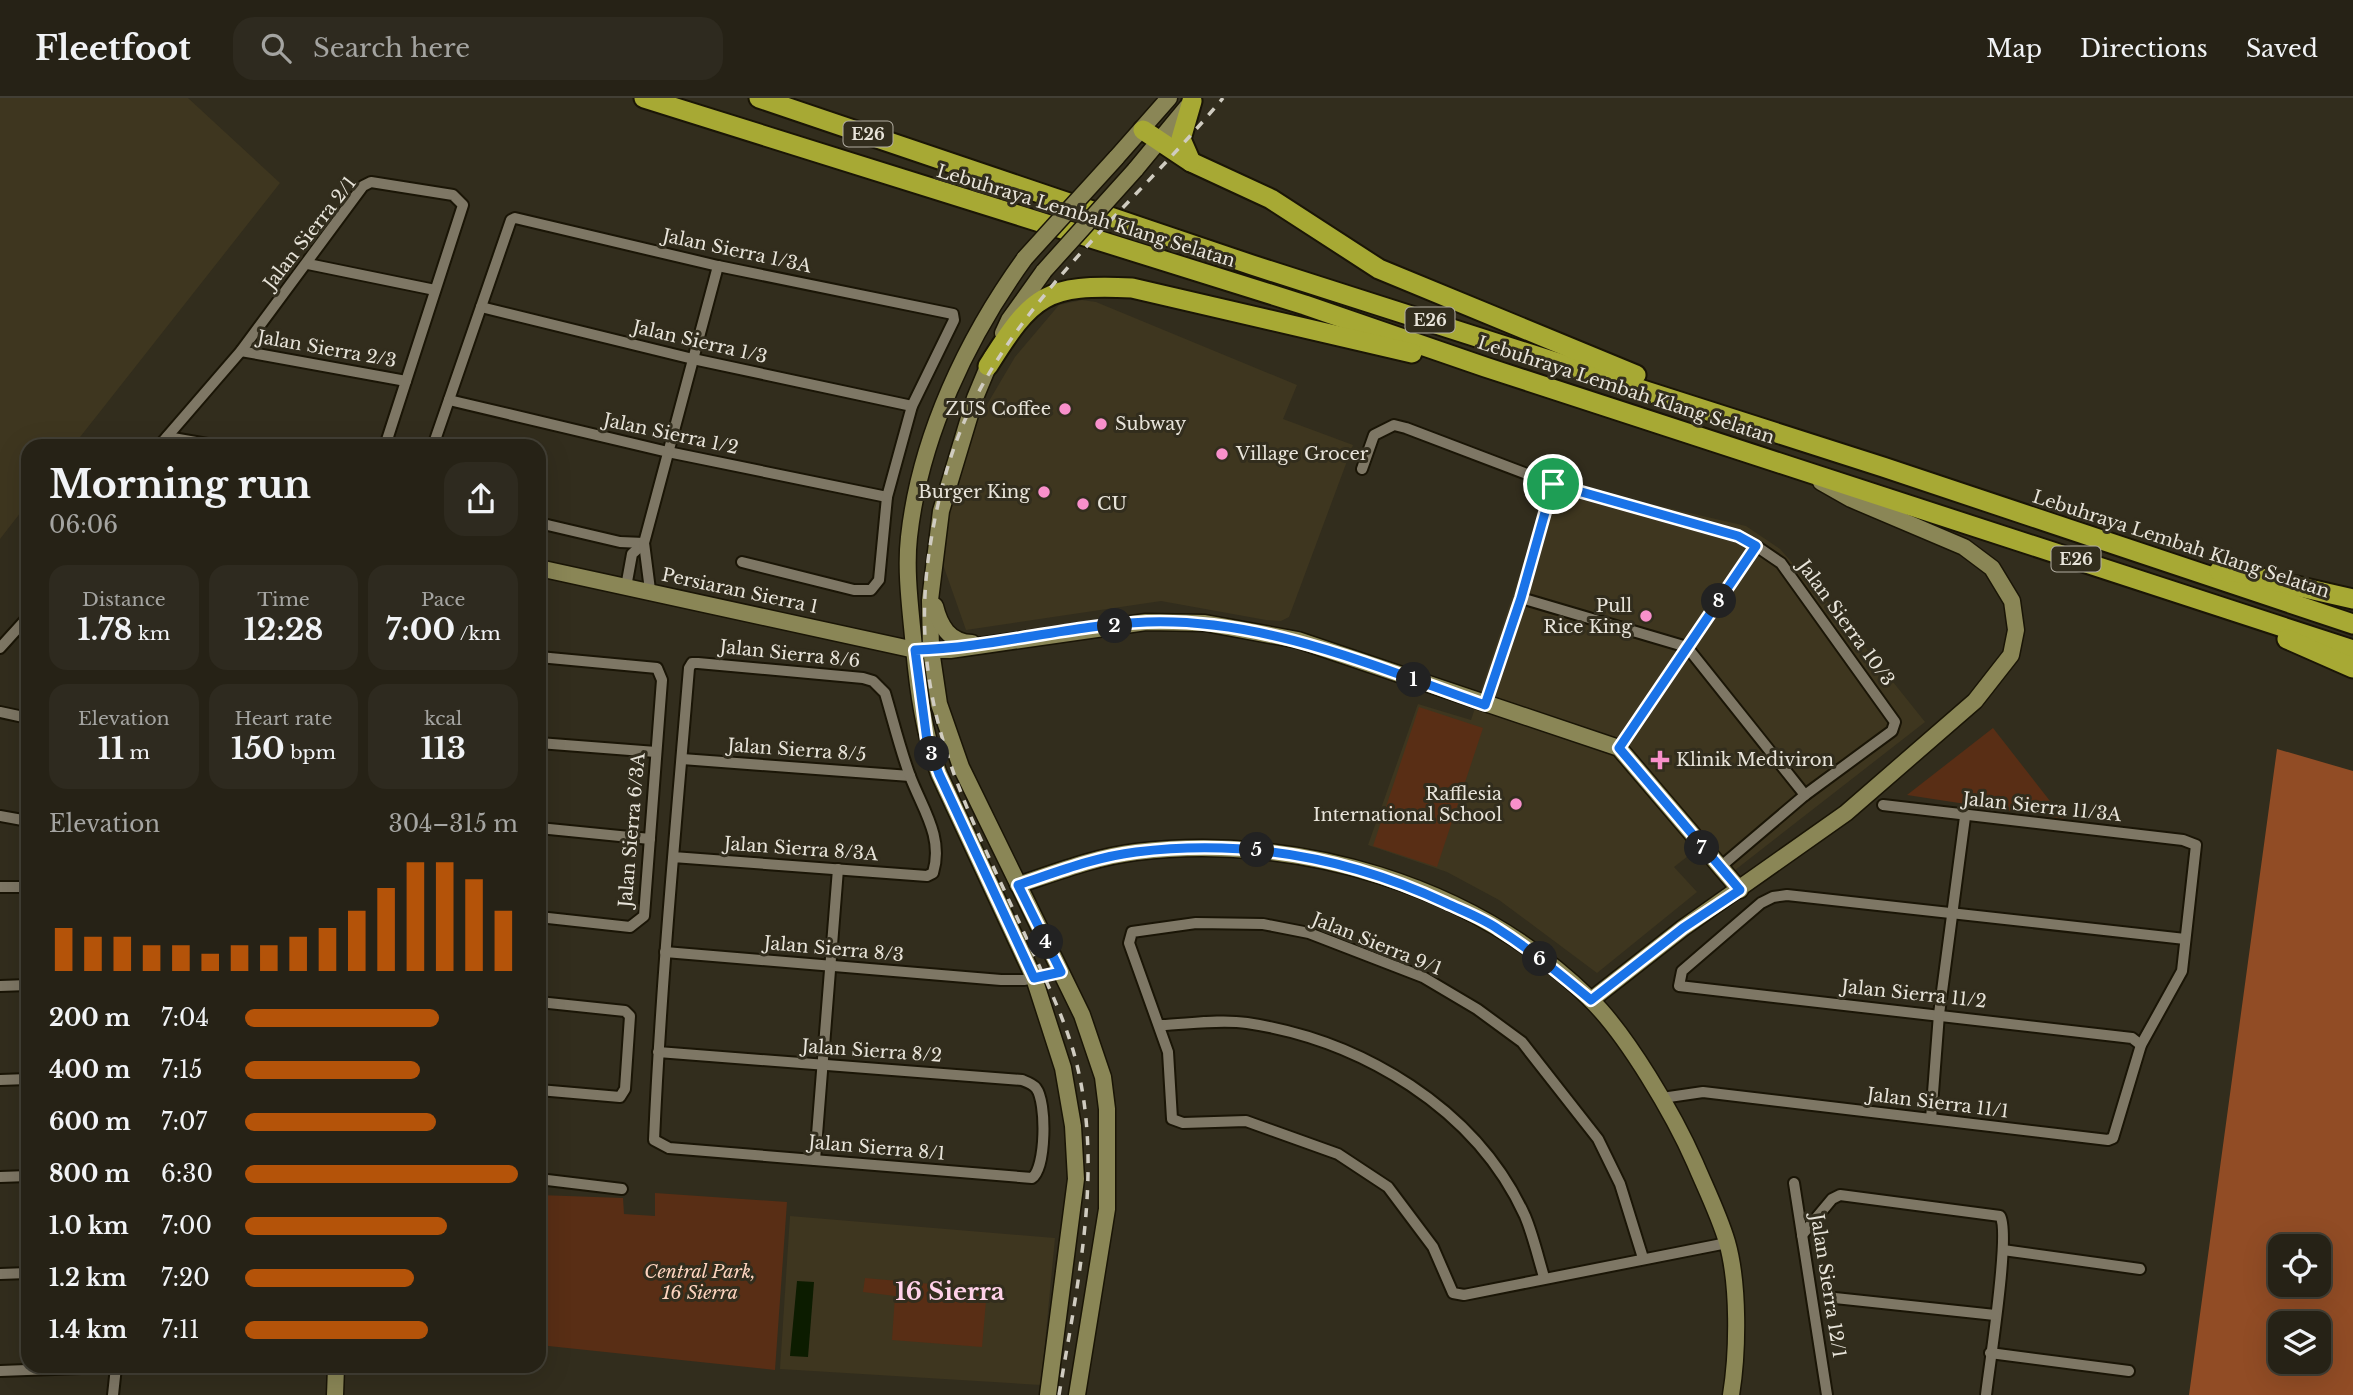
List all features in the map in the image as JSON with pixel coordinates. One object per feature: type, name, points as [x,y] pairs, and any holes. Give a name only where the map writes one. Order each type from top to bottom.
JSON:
[{"type":"highway","name":"Lebuhraya Lembah Klang Selatan","points":[[644,98],[1305,305],[1485,367],[2353,650]]},
{"type":"highway","name":"Lebuhraya Lembah Klang Selatan","points":[[759,98],[1252,265],[1883,467],[2353,624]]},
{"type":"highway","points":[[1191,162],[1181,139],[1193,99]]},
{"type":"highway","points":[[1143,130],[1191,162],[1271,199],[1379,268],[1636,375],[1883,467]]},
{"type":"highway","points":[[988,366],[1014,324],[1034,306],[1056,291],[1084,286],[1132,288],[1341,339],[1485,367]]},
{"type":"highway","points":[[2190,570],[2235,572],[2353,599]]},
{"type":"highway","points":[[2271,623],[2290,642],[2353,668]]},
{"type":"street","points":[[1048,1395],[1076,1179],[1073,1126],[1063,1068],[1034,978],[939,774],[927,741],[912,620],[909,536],[927,456],[945,403],[976,333],[1025,258],[1169,98]]},
{"type":"street","points":[[1077,1395],[1107,1209],[1107,1109],[1095,1051],[1082,1014],[961,767],[948,731],[939,704],[932,650],[931,592],[941,511],[988,366],[1009,320],[1044,271],[1162,141],[1193,99]]},
{"type":"street","name":"Jalan Sierra 2/1","points":[[166,439],[241,351],[308,264],[363,186],[371,182],[453,195],[463,205],[387,439]]},
{"type":"street","name":"Jalan Sierra 1/3A","points":[[481,307],[511,220],[516,218],[718,266],[953,314],[954,320],[912,406]]},
{"type":"street","points":[[308,264],[435,290]]},
{"type":"street","points":[[650,590],[644,543],[718,266]]},
{"type":"street","points":[[435,439],[481,307]]},
{"type":"street","name":"Jalan Sierra 1/3","points":[[481,307],[693,359],[912,406]]},
{"type":"street","name":"Jalan Sierra 2/3","points":[[241,351],[406,381]]},
{"type":"street","name":"Jalan Sierra 1/2","points":[[449,400],[668,452],[887,497]]},
{"type":"street","points":[[742,562],[854,590],[871,590],[879,580],[887,497],[912,406]]},
{"type":"street","name":"Jalan Sierra 10/3","points":[[1362,469],[1374,435],[1394,425],[1553,484],[1738,536],[1780,563],[1895,722],[1892,731],[1805,795]]},
{"type":"street","points":[[1591,1000],[1683,928],[1846,813],[1975,701],[2011,655],[2015,630],[2012,601],[1992,568],[1964,547],[1851,499],[1798,468]]},
{"type":"street","points":[[1485,705],[1521,598],[1553,484]]},
{"type":"street","points":[[546,525],[620,542],[644,543]]},
{"type":"street","points":[[626,587],[632,554],[644,543]]},
{"type":"street","points":[[1740,890],[1619,748],[1756,546]]},
{"type":"street","name":"Persiaran Sierra 1","points":[[546,570],[650,590],[915,650],[1146,622],[1205,623],[1298,640],[1619,748]]},
{"type":"street","points":[[931,592],[943,629],[955,639],[981,644]]},
{"type":"street","points":[[1521,598],[1687,647],[1805,795],[1719,868]]},
{"type":"street","points":[[881,641],[894,636],[912,620]]},
{"type":"street","points":[[0,648],[21,625]]},
{"type":"street","name":"Jalan Sierra 6/3A","points":[[546,658],[657,668],[662,680],[644,916],[630,927],[546,918]]},
{"type":"street","name":"Jalan Sierra 8/6","points":[[682,759],[689,668],[692,663],[698,663],[873,681],[885,693],[910,776]]},
{"type":"street","points":[[0,712],[21,716]]},
{"type":"street","points":[[546,744],[656,752]]},
{"type":"street","points":[[657,1052],[682,759]]},
{"type":"street","name":"Jalan Sierra 8/5","points":[[682,759],[910,776]]},
{"type":"street","name":"Jalan Sierra 8/3A","points":[[673,857],[927,876],[933,873],[936,847],[931,822],[910,776]]},
{"type":"street","name":"Jalan Sierra 11/3A","points":[[1883,805],[1965,817],[2183,841],[2196,845]]},
{"type":"street","points":[[0,816],[21,820]]},
{"type":"street","points":[[1931,1119],[1939,1014],[1965,817]]},
{"type":"street","points":[[546,829],[650,839]]},
{"type":"street","name":"Jalan Sierra 11/1","points":[[1662,1098],[1703,1093],[2108,1140],[2116,1134],[2141,1045],[2182,971],[2196,845]]},
{"type":"street","points":[[995,894],[1092,861],[1135,852],[1213,847],[1326,859],[1420,891],[1496,927],[1591,1000],[1662,1098],[1684,1139],[1727,1243],[1734,1308],[1731,1395]]},
{"type":"street","points":[[815,1160],[838,869]]},
{"type":"street","points":[[0,887],[21,887]]},
{"type":"street","name":"Jalan Sierra 11/2","points":[[1952,913],[1787,895],[1773,897],[1682,971],[1679,986],[2132,1038],[2141,1045]]},
{"type":"street","points":[[1952,913],[2185,939]]},
{"type":"street","name":"Jalan Sierra 9/1","points":[[1161,1025],[1129,943],[1132,932],[1137,930],[1196,923],[1263,924],[1309,933],[1423,977],[1477,1009],[1522,1042],[1598,1139],[1620,1184],[1643,1258]]},
{"type":"street","name":"Jalan Sierra 8/3","points":[[665,952],[1001,980],[1034,978],[1061,972]]},
{"type":"street","points":[[0,986],[21,985]]},
{"type":"street","points":[[546,1003],[625,1011],[630,1016],[625,1089],[620,1097],[546,1091]]},
{"type":"street","points":[[1544,1278],[1525,1217],[1509,1187],[1457,1119],[1420,1091],[1376,1065],[1298,1034],[1244,1023],[1161,1025],[1168,1052],[1171,1114],[1177,1122],[1246,1121],[1338,1154],[1388,1188],[1433,1247],[1449,1288],[1458,1295],[1727,1243]]},
{"type":"street","name":"Jalan Sierra 8/2","points":[[657,1052],[1022,1080],[1039,1093],[1043,1132]]},
{"type":"street","name":"Jalan Sierra 8/1","points":[[657,1052],[654,1140],[669,1148],[1032,1178],[1041,1166],[1043,1132]]},
{"type":"street","points":[[0,1080],[21,1079]]},
{"type":"street","points":[[0,1177],[21,1176]]},
{"type":"street","points":[[546,1180],[622,1189]]},
{"type":"street","name":"Jalan Sierra 12/1","points":[[1794,1183],[1827,1395]]},
{"type":"street","points":[[1802,1235],[1832,1199],[1840,1195],[2000,1216],[2004,1223],[2003,1250],[1986,1395]]},
{"type":"street","points":[[2003,1250],[2140,1269]]},
{"type":"street","points":[[0,1274],[21,1273]]},
{"type":"street","points":[[1835,1298],[1995,1315]]},
{"type":"street","points":[[1990,1353],[2129,1371]]},
{"type":"street","points":[[0,1371],[21,1370]]},
{"type":"street","points":[[113,1395],[115,1373]]},
{"type":"street","points":[[335,1395],[336,1373]]},
{"type":"shaded area","points":[[0,98],[188,98],[280,183],[79,439],[21,439],[21,512],[0,539]]},
{"type":"shaded area","points":[[1082,300],[1096,302],[1297,385],[1283,419],[1353,445],[1289,617],[1281,621],[1266,620],[1161,601],[966,630],[940,556],[946,504],[972,430],[1015,357],[1059,305]]},
{"type":"shaded area","points":[[1551,481],[1746,526],[1780,549],[1845,622],[1925,722],[1721,881],[1693,852],[1674,867],[1697,892],[1597,973],[1499,900],[1447,872],[1368,845],[1418,704],[1471,720]]},
{"type":"shaded area","points":[[2277,749],[2353,771],[2353,1395],[2189,1395]]},
{"type":"shaded area","points":[[790,1216],[1055,1238],[1041,1385],[780,1369]]},
{"type":"shaded area","points":[[797,1281],[814,1282],[808,1357],[790,1356]]},
{"type":"green space","points":[[1419,707],[1483,728],[1437,867],[1373,846]]},
{"type":"green space","points":[[1993,728],[2064,819],[1907,795]]},
{"type":"green space","name":"Central Park, 16 Sierra","points":[[655,1193],[787,1202],[775,1370],[546,1346],[546,1195],[623,1198],[624,1214],[655,1216]]},
{"type":"green space","points":[[865,1278],[987,1289],[982,1347],[892,1340],[895,1296],[863,1292]]},
{"type":"railway","points":[[1059,1395],[1085,1228],[1088,1144],[1084,1102],[1076,1061],[1062,1018],[986,851],[948,758],[935,711],[927,662],[925,609],[929,553],[936,512],[952,452],[977,395],[1001,354],[1029,314],[1060,277],[1223,98]]},
{"type":"place","name":"ZUS Coffee","points":[[1065,409]]},
{"type":"place","name":"Subway","points":[[1101,424]]},
{"type":"place","name":"Village Grocer","points":[[1222,454]]},
{"type":"place","name":"Burger King","points":[[1044,492]]},
{"type":"place","name":"CU","points":[[1083,504]]},
{"type":"place","name":"Pull Rice King","points":[[1646,616]]},
{"type":"place","name":"Klinik Mediviron","points":[[1660,760]]},
{"type":"place","name":"Rafflesia International School","points":[[1516,804]]},
{"type":"district","name":"16 Sierra","points":[[950,1292]]},
{"type":"route","points":[[1553,484],[1738,536],[1756,546],[1619,748],[1740,890],[1683,928],[1591,1000],[1556,970],[1496,927],[1420,891],[1326,859],[1213,847],[1135,852],[1092,861],[1018,885],[1061,972],[1034,978],[939,774],[927,741],[915,650],[950,650],[1146,622],[1205,623],[1298,640],[1485,705],[1521,598],[1553,484]]}]
